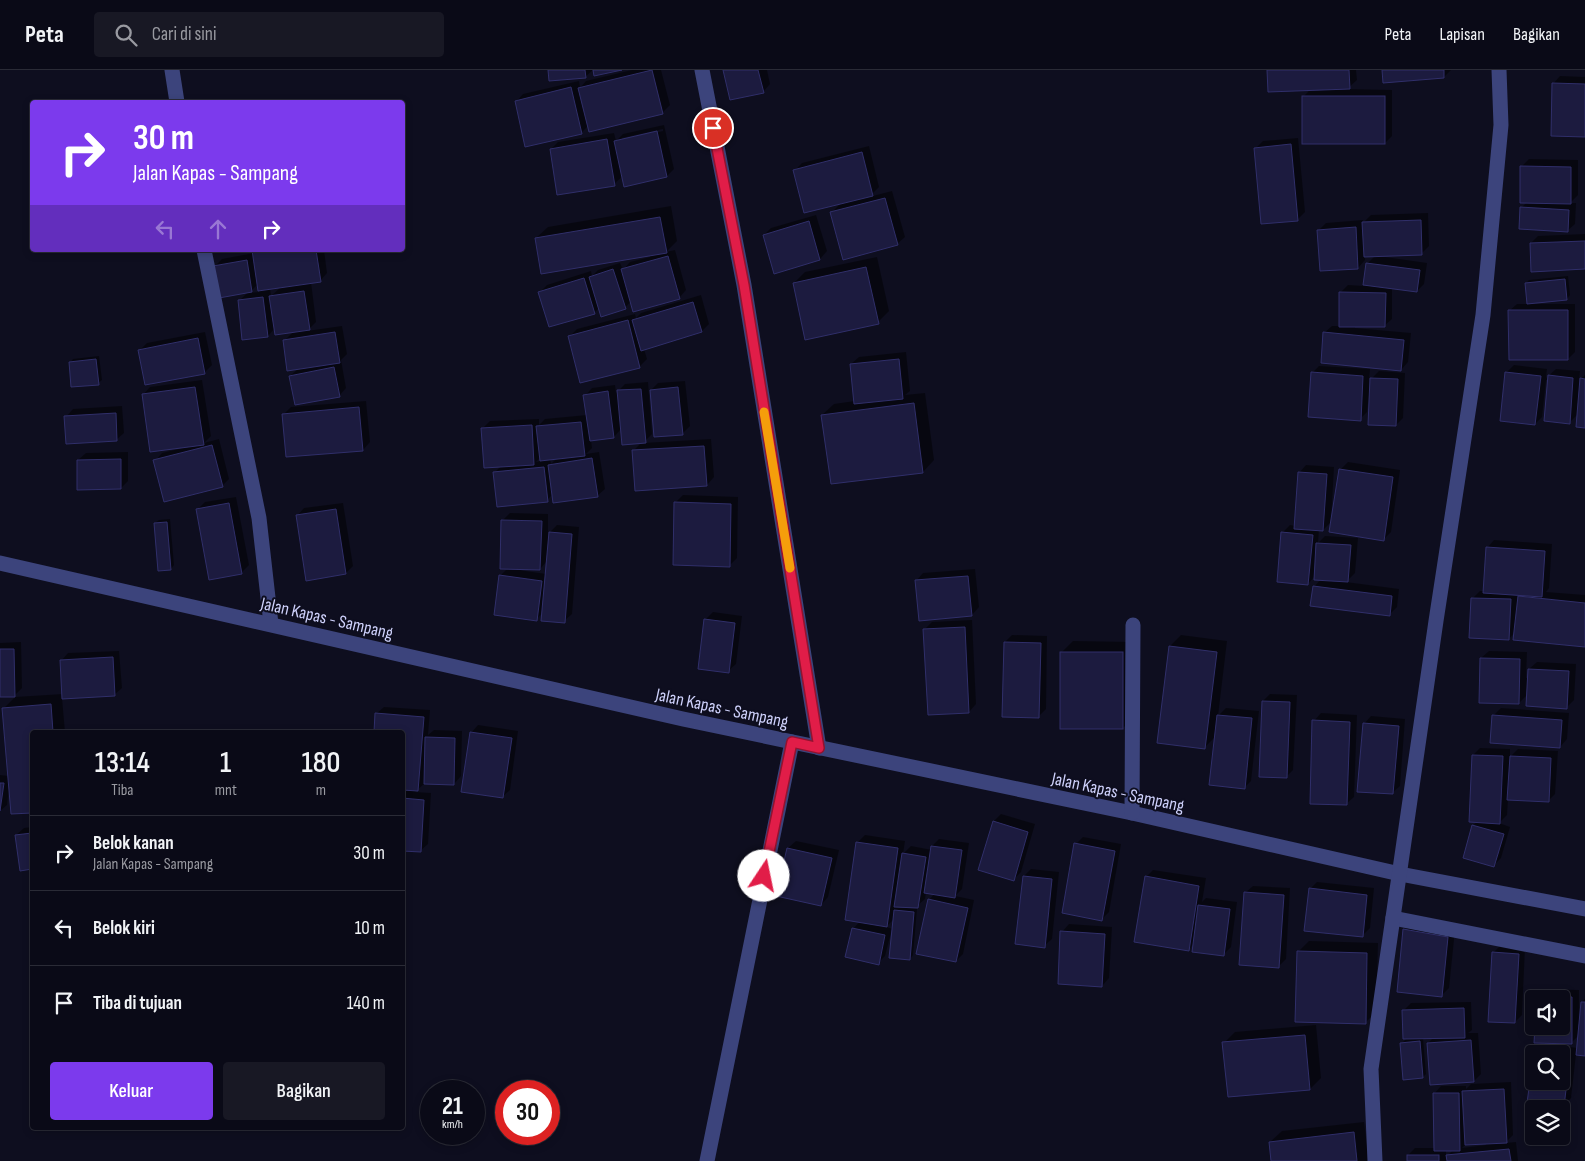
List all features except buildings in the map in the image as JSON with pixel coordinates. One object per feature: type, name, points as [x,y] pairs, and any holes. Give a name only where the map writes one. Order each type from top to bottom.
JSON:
[{"type":"street","points":[[172,70],[177,100]]},
{"type":"street","points":[[702,70],[744,285],[819,748]]},
{"type":"street","points":[[1375,1161],[1371,1068],[1483,315],[1501,125],[1499,70]]},
{"type":"street","points":[[204,252],[259,518],[271,624]]},
{"type":"street","name":"Jalan Kapas - Sampang","points":[[0,563],[819,748],[1132,813],[1400,874],[1585,908]]},
{"type":"street","points":[[1132,813],[1133,624]]},
{"type":"street","points":[[707,1161],[792,742]]},
{"type":"street","points":[[1393,918],[1585,956]]},
{"type":"slow traffic","points":[[764,412],[790,568]]},
{"type":"route","points":[[713,128],[744,285],[819,748],[792,742],[764,876]]}]
